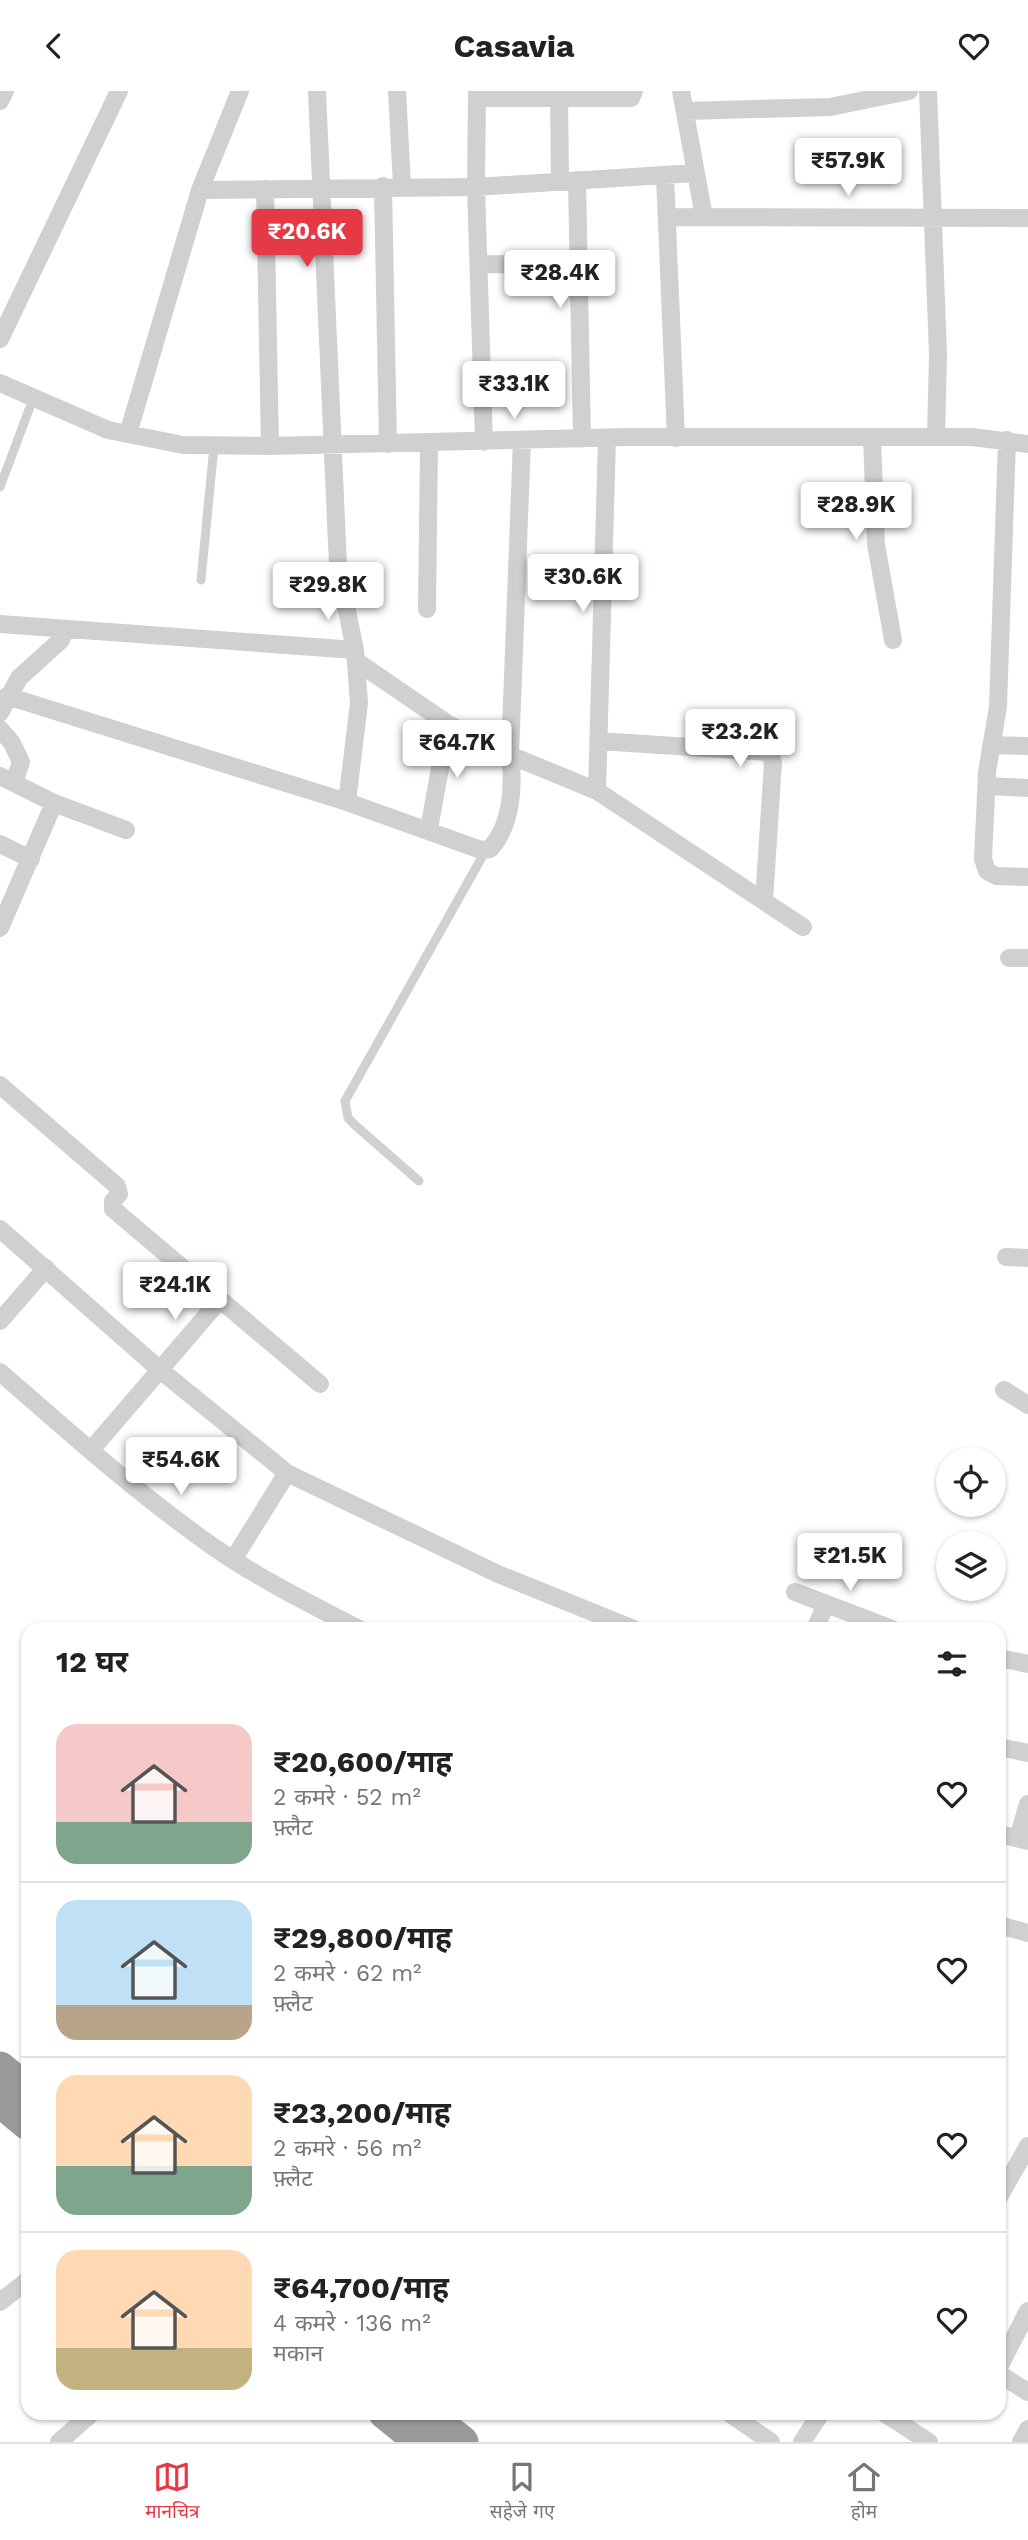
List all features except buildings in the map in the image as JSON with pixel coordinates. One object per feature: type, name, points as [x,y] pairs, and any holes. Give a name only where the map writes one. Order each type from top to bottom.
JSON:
[{"type":"highway","points":[[0,2068],[21,2085]]},
{"type":"highway","points":[[0,2101],[21,2118]]},
{"type":"highway","points":[[396,2420],[417,2433],[462,2442]]},
{"type":"street","points":[[0,101],[5,91]]},
{"type":"street","points":[[0,339],[119,91]]},
{"type":"street","points":[[128,434],[200,190],[240,91]]},
{"type":"street","points":[[317,91],[335,445],[338,566],[356,655],[359,703],[347,802]]},
{"type":"street","points":[[397,91],[402,185]]},
{"type":"street","points":[[484,442],[476,187],[477,95],[559,94],[631,98],[634,91]]},
{"type":"street","points":[[681,91],[704,218]]},
{"type":"street","points":[[685,111],[830,107],[909,91]]},
{"type":"street","points":[[929,91],[938,354],[936,437]]},
{"type":"street","points":[[559,94],[578,265],[582,439]]},
{"type":"street","points":[[200,190],[402,185],[476,187],[695,173]]},
{"type":"street","points":[[665,176],[676,438]]},
{"type":"street","points":[[383,186],[388,444]]},
{"type":"street","points":[[265,189],[270,446]]},
{"type":"street","points":[[667,217],[1028,218]]},
{"type":"street","points":[[479,264],[578,265]]},
{"type":"street","points":[[0,383],[108,430],[183,445],[429,444],[607,438],[936,437],[1007,440],[1028,444]]},
{"type":"street","points":[[597,791],[607,438]]},
{"type":"street","points":[[872,438],[876,544],[893,640]]},
{"type":"street","points":[[66,629],[61,640],[31,665],[4,704],[347,802],[486,850],[493,847],[512,795],[510,755],[522,439]]},
{"type":"street","points":[[1007,440],[998,707],[991,745],[983,859],[987,871],[996,876],[1028,877]]},
{"type":"street","points":[[427,609],[429,444]]},
{"type":"street","points":[[0,624],[356,655],[448,724],[510,755],[597,791],[803,926]]},
{"type":"street","points":[[429,829],[448,724]]},
{"type":"street","points":[[0,729],[21,762],[7,780],[54,803],[126,830]]},
{"type":"street","points":[[599,741],[769,752],[774,762],[764,901]]},
{"type":"street","points":[[991,745],[1028,746]]},
{"type":"street","points":[[987,786],[1028,788]]},
{"type":"street","points":[[0,928],[54,803]]},
{"type":"street","points":[[0,845],[31,859]]},
{"type":"street","points":[[1009,958],[1028,958]]},
{"type":"street","points":[[0,1085],[117,1186],[119,1194],[113,1201],[113,1209],[320,1384]]},
{"type":"street","points":[[0,1229],[159,1369],[287,1473],[498,1574],[617,1622]]},
{"type":"street","points":[[1006,1257],[1028,1258]]},
{"type":"street","points":[[0,1321],[46,1268]]},
{"type":"street","points":[[91,1450],[219,1301]]},
{"type":"street","points":[[0,1371],[91,1450],[233,1559],[346,1622]]},
{"type":"street","points":[[1004,1390],[1028,1405]]},
{"type":"street","points":[[233,1559],[287,1473]]},
{"type":"street","points":[[795,1592],[873,1622]]},
{"type":"street","points":[[818,1622],[826,1605]]},
{"type":"street","points":[[1006,1659],[1028,1664]]},
{"type":"street","points":[[1006,1748],[1028,1753]]},
{"type":"street","points":[[1023,1839],[1028,1804]]},
{"type":"street","points":[[1006,1927],[1028,1933]]},
{"type":"street","points":[[1006,2185],[1028,2146]]},
{"type":"street","points":[[0,2302],[21,2286]]},
{"type":"street","points":[[1006,2353],[1028,2311]]},
{"type":"street","points":[[1006,2378],[1028,2392]]},
{"type":"street","points":[[58,2442],[84,2420]]},
{"type":"street","points":[[739,2420],[771,2442]]},
{"type":"street","points":[[802,2442],[816,2420]]},
{"type":"street","points":[[895,2420],[929,2442]]},
{"type":"street","points":[[1021,2442],[1028,2429]]},
{"type":"lane","points":[[0,487],[33,399]]},
{"type":"lane","points":[[201,580],[214,446]]},
{"type":"lane","points":[[419,1181],[348,1118],[345,1101],[486,850]]}]
